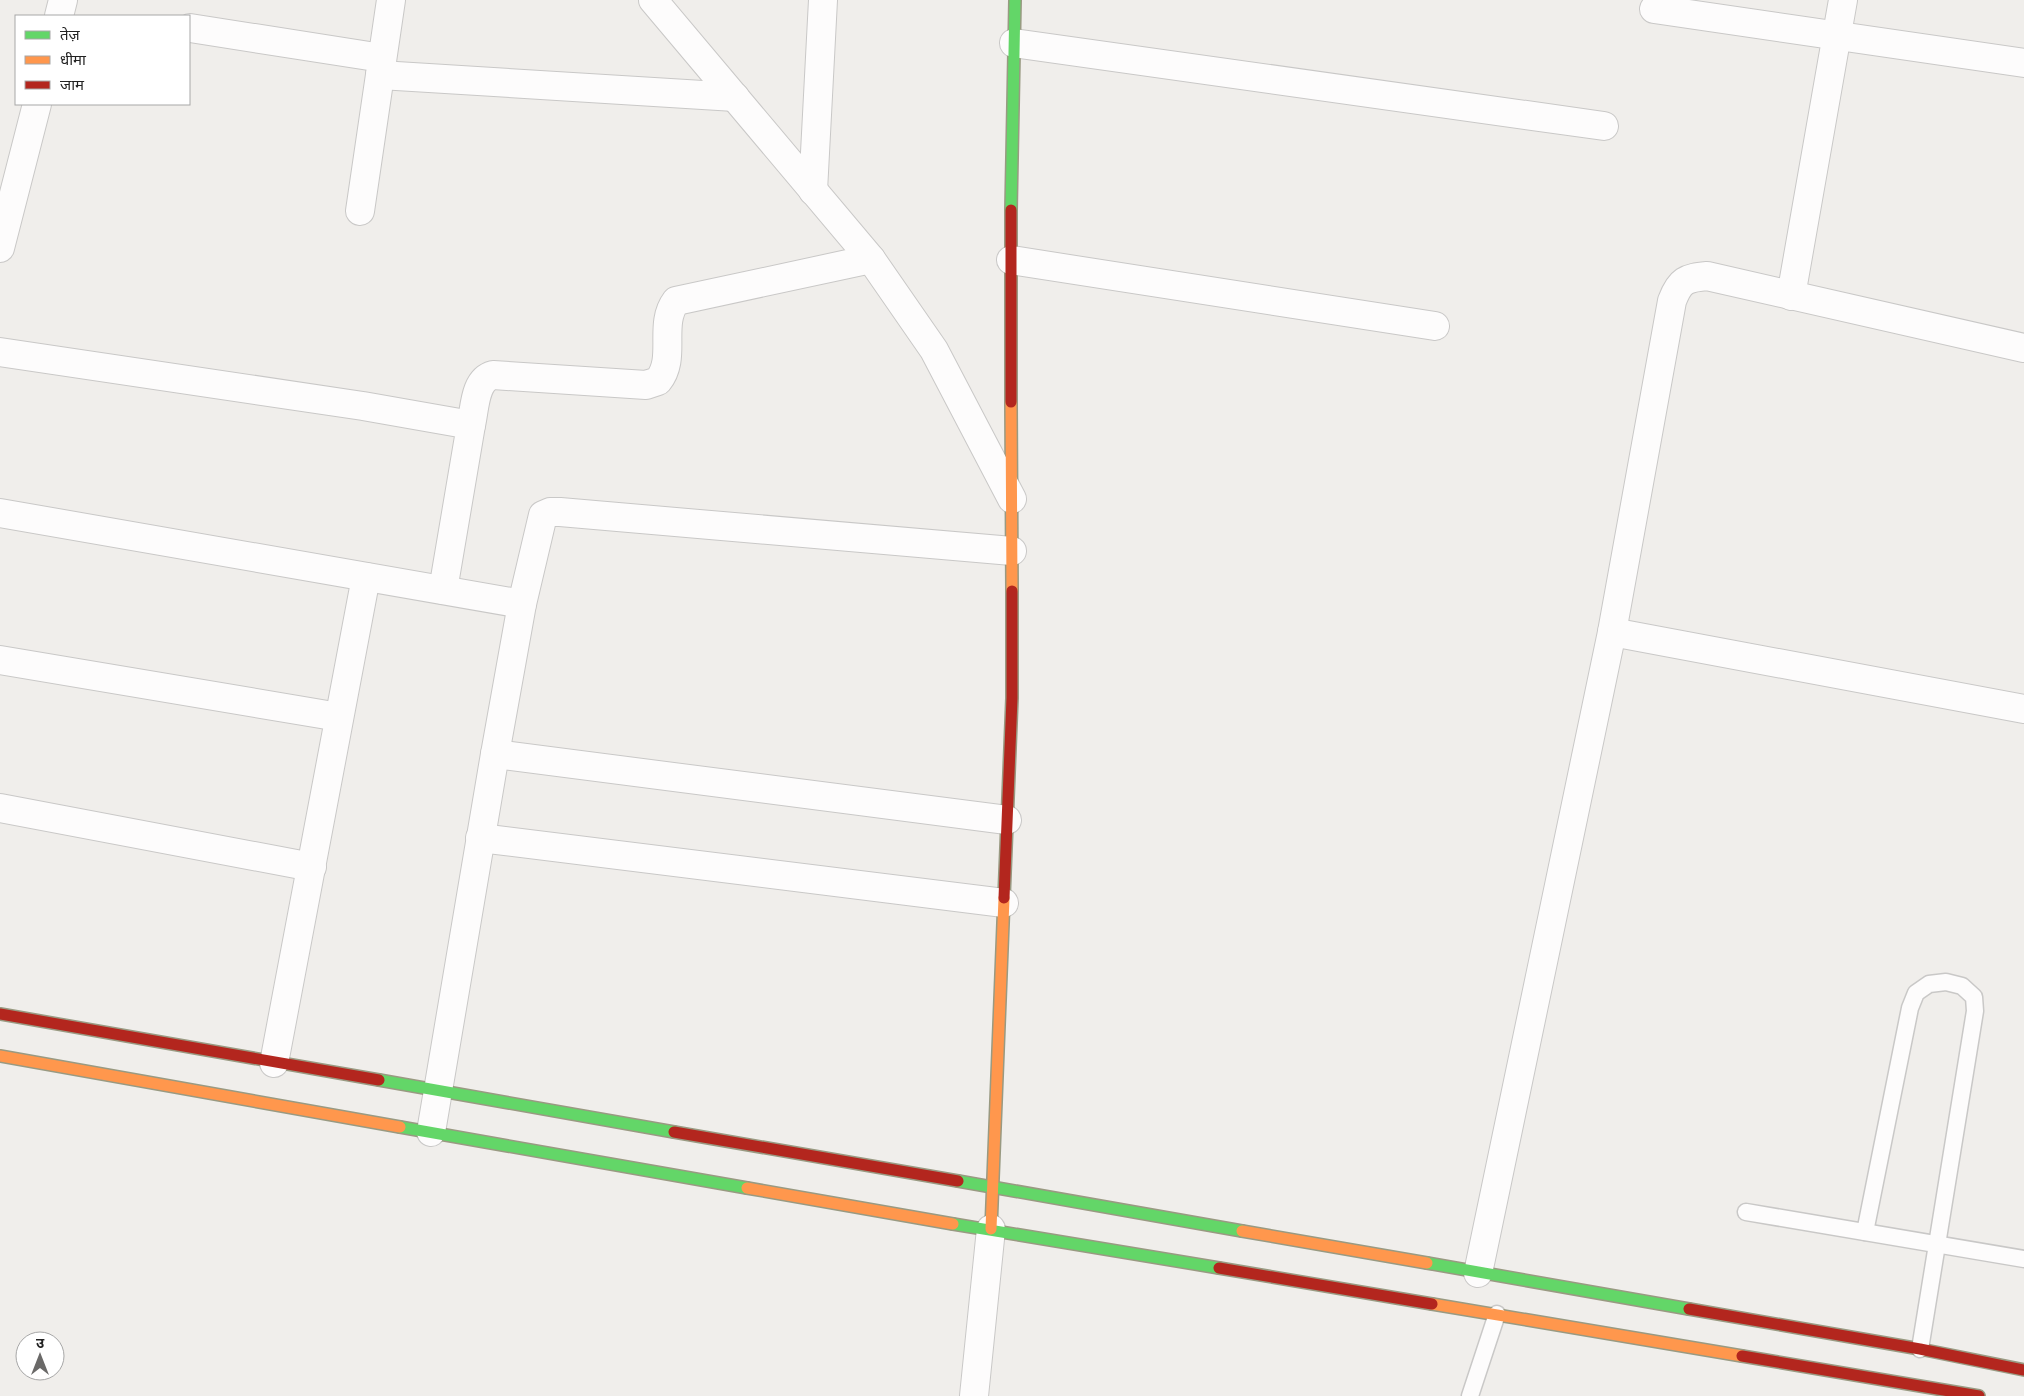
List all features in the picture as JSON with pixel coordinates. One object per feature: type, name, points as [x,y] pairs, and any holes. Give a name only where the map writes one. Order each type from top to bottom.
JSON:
[{"type":"street","points":[[59,15],[63,0]]},
{"type":"street","points":[[360,211],[391,0]]},
{"type":"street","points":[[653,0],[871,259],[934,350],[1012,499]]},
{"type":"street","points":[[813,190],[823,0]]},
{"type":"street","points":[[974,1396],[991,1229],[1012,698],[1011,260],[1014,0]]},
{"type":"street","points":[[1791,296],[1843,0]]},
{"type":"street","points":[[1654,10],[2024,63]]},
{"type":"street","points":[[190,28],[381,67],[735,97]]},
{"type":"street","points":[[1014,43],[1604,126]]},
{"type":"street","points":[[0,248],[37,105]]},
{"type":"street","points":[[443,590],[479,384],[485,377],[646,384],[658,381],[667,365],[667,320],[670,309],[676,301],[871,259]]},
{"type":"street","points":[[1011,260],[1435,326]]},
{"type":"street","points":[[1478,1273],[1612,632],[1670,311],[1677,288],[1689,278],[1707,276],[2024,348]]},
{"type":"street","points":[[0,352],[363,406],[471,426]]},
{"type":"street","points":[[431,1132],[480,838],[522,604],[539,523],[543,515],[550,512],[1012,551]]},
{"type":"street","points":[[0,513],[522,604]]},
{"type":"street","points":[[274,1063],[366,577]]},
{"type":"street","points":[[1612,632],[2024,709]]},
{"type":"street","points":[[0,660],[339,718]]},
{"type":"street","points":[[495,754],[1007,820]]},
{"type":"street","points":[[0,808],[312,867]]},
{"type":"street","points":[[480,838],[1004,903]]},
{"type":"street","points":[[0,1014],[438,1092],[1920,1349],[2024,1370]]},
{"type":"street","points":[[0,1056],[867,1209],[1979,1396]]},
{"type":"lane","points":[[1865,1232],[1910,1008],[1916,993],[1929,984],[1946,982],[1962,986],[1974,996],[1975,1011],[1920,1349]]},
{"type":"lane","points":[[1746,1212],[2024,1259]]},
{"type":"lane","points":[[1470,1396],[1497,1314]]},
{"type":"traffic: fast","points":[[1011,210],[1015,0]]},
{"type":"traffic: fast","points":[[379,1080],[674,1132]]},
{"type":"traffic: fast","points":[[400,1127],[747,1188]]},
{"type":"traffic: fast","points":[[958,1181],[1242,1231]]},
{"type":"traffic: fast","points":[[953,1224],[1219,1268]]},
{"type":"traffic: fast","points":[[1427,1263],[1689,1309]]},
{"type":"traffic: slow","points":[[1011,402],[1012,591]]},
{"type":"traffic: slow","points":[[991,1229],[1004,898]]},
{"type":"traffic: slow","points":[[0,1056],[400,1127]]},
{"type":"traffic: slow","points":[[747,1188],[953,1224]]},
{"type":"traffic: slow","points":[[1242,1231],[1427,1263]]},
{"type":"traffic: slow","points":[[1432,1304],[1742,1356]]},
{"type":"traffic: jam","points":[[1011,210],[1011,402]]},
{"type":"traffic: jam","points":[[1004,898],[1012,698],[1012,591]]},
{"type":"traffic: jam","points":[[0,1014],[379,1080]]},
{"type":"traffic: jam","points":[[674,1132],[958,1181]]},
{"type":"traffic: jam","points":[[1219,1268],[1432,1304]]},
{"type":"traffic: jam","points":[[1689,1309],[1920,1349],[2024,1370]]},
{"type":"traffic: jam","points":[[1742,1356],[1979,1396]]}]
